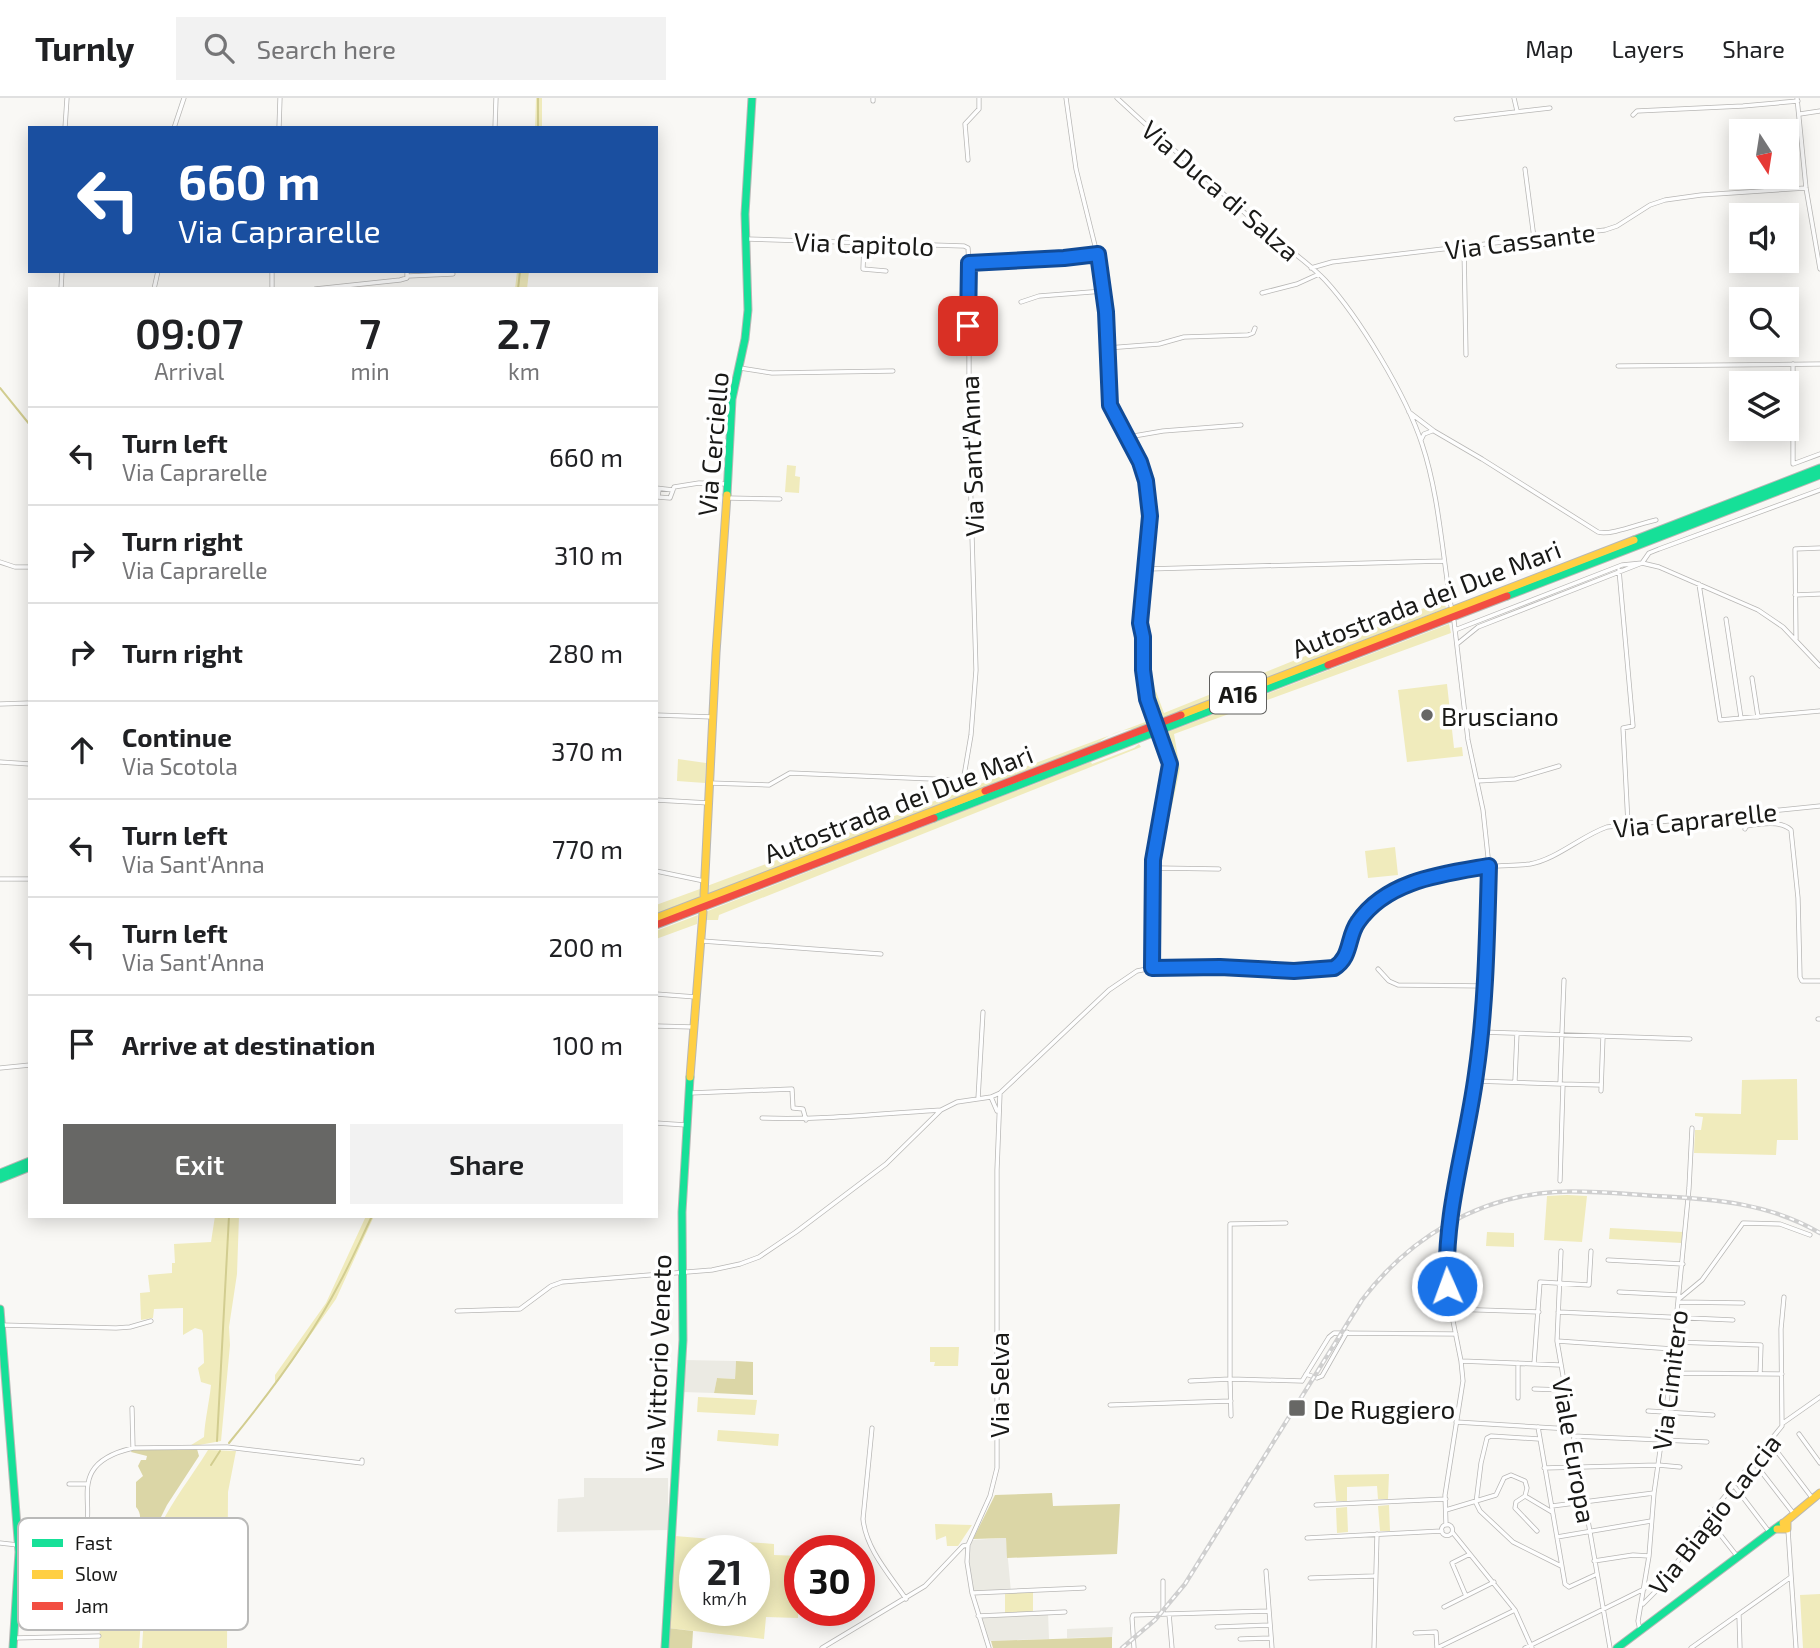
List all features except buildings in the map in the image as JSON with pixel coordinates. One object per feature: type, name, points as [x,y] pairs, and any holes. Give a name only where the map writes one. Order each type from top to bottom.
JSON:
[{"type":"main road","name":"Via Cerciello","points":[[713,717],[732,399],[745,339],[748,310],[744,239],[752,98]]},
{"type":"main road","name":"Autostrada dei Due Mari","points":[[658,918],[1820,468]]},
{"type":"main road","name":"Autostrada dei Due Mari","points":[[658,924],[1820,475]]},
{"type":"main road","points":[[704,895],[713,717]]},
{"type":"main road","name":"Via Vittorio Veneto","points":[[665,1648],[683,1340],[681,1272],[686,1125],[703,912]]},
{"type":"main road","points":[[0,1173],[28,1162]]},
{"type":"main road","points":[[0,1179],[28,1168]]},
{"type":"main road","points":[[0,1309],[18,1545],[13,1648]]},
{"type":"main road","points":[[1616,1648],[1737,1556],[1781,1528],[1820,1493]]},
{"type":"street","points":[[65,126],[66,98]]},
{"type":"street","points":[[175,126],[184,98]]},
{"type":"street","points":[[279,126],[280,98]]},
{"type":"street","points":[[495,126],[496,98]]},
{"type":"street","points":[[968,160],[965,124],[979,109],[979,98]]},
{"type":"street","points":[[1066,98],[1076,169],[1098,254],[1104,291],[1110,405],[1140,462],[1150,516],[1140,623],[1144,684],[1170,764],[1153,853],[1152,968]]},
{"type":"street","name":"Via Duca di Salza","points":[[1117,98],[1256,223],[1319,274],[1343,301],[1363,330],[1421,440],[1430,473],[1451,606]]},
{"type":"street","points":[[1514,98],[1517,111]]},
{"type":"street","points":[[1633,116],[1637,111],[1743,106],[1798,99],[1806,188],[1820,269]]},
{"type":"street","points":[[1456,119],[1550,108]]},
{"type":"street","points":[[1800,114],[1820,111]]},
{"type":"street","points":[[1525,169],[1534,238]]},
{"type":"street","name":"Via Cassante","points":[[1311,268],[1332,262],[1605,230],[1617,226],[1650,205],[1682,197],[1806,188]]},
{"type":"street","name":"Via Capitolo","points":[[744,239],[964,246],[968,248],[969,263]]},
{"type":"street","points":[[864,242],[863,269],[886,271]]},
{"type":"street","points":[[1464,247],[1466,355]]},
{"type":"street","points":[[969,263],[1098,254]]},
{"type":"street","name":"Via Sant'Anna","points":[[709,783],[769,785],[790,773],[956,780],[964,776],[971,735],[976,670],[969,436],[969,263]]},
{"type":"street","points":[[335,287],[386,282],[407,278],[407,274],[453,274]]},
{"type":"street","points":[[1262,293],[1297,284],[1319,274]]},
{"type":"street","points":[[1021,302],[1039,296],[1104,291]]},
{"type":"street","points":[[1107,348],[1159,344],[1184,337],[1248,335],[1253,333],[1255,328]]},
{"type":"street","points":[[1793,364],[1793,464],[1820,454]]},
{"type":"street","points":[[1618,366],[1820,364]]},
{"type":"street","points":[[738,368],[772,373],[893,371]]},
{"type":"street","points":[[1407,410],[1434,431],[1598,532],[1611,533],[1631,525],[1656,520]]},
{"type":"street","points":[[1128,437],[1163,431],[1241,425]]},
{"type":"street","points":[[1421,440],[1426,432],[1434,431]]},
{"type":"street","points":[[658,489],[673,489],[699,483],[727,484]]},
{"type":"street","points":[[658,498],[670,498],[673,489]]},
{"type":"street","points":[[1457,644],[1478,627],[1642,563],[1649,553],[1820,490]]},
{"type":"street","points":[[727,498],[780,499]]},
{"type":"street","points":[[1796,641],[1795,549],[1820,548]]},
{"type":"street","points":[[1147,569],[1443,561]]},
{"type":"street","points":[[0,562],[15,567],[28,567]]},
{"type":"street","points":[[1455,630],[1622,565],[1642,563],[1758,610],[1783,627],[1820,666]]},
{"type":"street","points":[[1619,570],[1633,726],[1623,728],[1628,824]]},
{"type":"street","points":[[1699,584],[1720,720],[1820,711]]},
{"type":"street","points":[[1795,595],[1820,594]]},
{"type":"street","points":[[1726,619],[1741,718]]},
{"type":"street","points":[[1307,1538],[1441,1531],[1446,1525],[1446,1499],[1462,1391],[1461,1361],[1450,1309],[1448,1228],[1452,1192],[1468,1128],[1475,1081],[1485,986],[1489,866],[1488,842],[1468,740],[1454,621]]},
{"type":"street","points":[[1752,678],[1758,717]]},
{"type":"street","points":[[0,704],[28,703]]},
{"type":"street","points":[[658,715],[713,717]]},
{"type":"street","points":[[0,762],[28,764]]},
{"type":"street","points":[[1477,781],[1515,779],[1559,766]]},
{"type":"street","points":[[658,800],[709,803]]},
{"type":"street","name":"Via Caprarelle","points":[[941,1110],[957,1102],[1000,1093],[1119,982],[1137,971],[1152,968],[1220,967],[1294,971],[1334,968],[1346,956],[1357,922],[1384,897],[1424,878],[1489,866],[1537,862],[1594,831],[1628,824],[1820,806]]},
{"type":"street","points":[[1745,829],[1746,826],[1766,824],[1786,825],[1791,830],[1798,898],[1800,977],[1802,981],[1820,981]]},
{"type":"street","points":[[1152,871],[1157,868],[1219,869]]},
{"type":"street","points":[[658,871],[704,881]]},
{"type":"street","points":[[0,879],[28,879]]},
{"type":"street","points":[[700,941],[881,954]]},
{"type":"street","points":[[1378,969],[1389,981],[1398,985],[1485,986]]},
{"type":"street","points":[[1560,1181],[1564,980]]},
{"type":"street","points":[[658,994],[696,997]]},
{"type":"street","points":[[978,1099],[983,1012]]},
{"type":"street","points":[[658,1026],[693,1027]]},
{"type":"street","points":[[1480,1032],[1690,1039]]},
{"type":"street","points":[[1515,1080],[1517,1033]]},
{"type":"street","points":[[1601,1091],[1603,1036]]},
{"type":"street","points":[[0,1068],[28,1065]]},
{"type":"street","points":[[1475,1081],[1601,1085]]},
{"type":"street","points":[[688,1093],[792,1089],[793,1108],[803,1109],[806,1120]]},
{"type":"street","name":"Via Selva","points":[[989,1648],[972,1593],[967,1562],[968,1545],[990,1496],[997,1468],[1000,1093]]},
{"type":"street","name":"Via Selva","points":[[991,1097],[999,1113]]},
{"type":"street","points":[[762,1118],[806,1120],[878,1112],[941,1110]]},
{"type":"street","points":[[457,1311],[520,1309],[551,1286],[562,1282],[727,1267],[768,1252],[886,1164],[941,1110]]},
{"type":"street","points":[[658,1123],[686,1125]]},
{"type":"street","name":"Via Cimitero","points":[[1640,1630],[1638,1621],[1643,1604],[1683,1264],[1692,1128]]},
{"type":"street","points":[[1231,1416],[1230,1224],[1286,1223]]},
{"type":"street","points":[[1679,1299],[1702,1280],[1743,1223],[1780,1224],[1810,1235]]},
{"type":"street","name":"Viale Europa","points":[[1561,1251],[1557,1341],[1610,1648]]},
{"type":"street","points":[[1534,1364],[1540,1282],[1589,1285],[1591,1251]]},
{"type":"street","points":[[1608,1260],[1683,1264]]},
{"type":"street","points":[[1619,1292],[1743,1303]]},
{"type":"street","name":"Via Biagio Caccia","points":[[1643,1604],[1668,1577],[1708,1519],[1783,1423],[1781,1329],[1784,1297]]},
{"type":"street","points":[[1450,1309],[1539,1312]]},
{"type":"street","points":[[1558,1312],[1733,1320]]},
{"type":"street","points":[[1,1325],[116,1328],[151,1321]]},
{"type":"street","points":[[1306,1374],[1317,1378],[1322,1376],[1347,1332]]},
{"type":"street","points":[[1190,1381],[1302,1382],[1332,1334],[1456,1334]]},
{"type":"street","points":[[1557,1341],[1673,1349]]},
{"type":"street","points":[[1674,1342],[1760,1345],[1760,1374]]},
{"type":"street","points":[[1461,1361],[1560,1365]]},
{"type":"street","points":[[1518,1363],[1518,1398]]},
{"type":"street","points":[[1671,1373],[1782,1374]]},
{"type":"street","points":[[1534,1389],[1565,1390]]},
{"type":"street","points":[[1783,1423],[1820,1397]]},
{"type":"street","points":[[1110,1405],[1231,1401]]},
{"type":"street","points":[[132,1408],[133,1448]]},
{"type":"street","points":[[1648,1411],[1713,1415]]},
{"type":"street","points":[[1456,1422],[1571,1429]]},
{"type":"street","points":[[1538,1427],[1566,1586],[1596,1575]]},
{"type":"street","points":[[872,1428],[864,1529],[873,1551],[906,1599]]},
{"type":"street","points":[[1799,1434],[1820,1463]]},
{"type":"street","points":[[1573,1436],[1707,1443]]},
{"type":"street","points":[[1539,1439],[1487,1438],[1476,1503],[1480,1511],[1513,1542],[1561,1566]]},
{"type":"street","points":[[1769,1441],[1813,1499]]},
{"type":"street","points":[[87,1518],[86,1484],[92,1472],[109,1455],[133,1448],[227,1447],[362,1463],[362,1460]]},
{"type":"street","points":[[1752,1461],[1794,1514]]},
{"type":"street","points":[[1544,1468],[1658,1465],[1680,1467]]},
{"type":"street","points":[[1446,1510],[1496,1495],[1504,1478],[1511,1475],[1525,1481],[1525,1496],[1516,1502],[1515,1508],[1536,1531]]},
{"type":"street","points":[[69,1484],[86,1484]]},
{"type":"street","points":[[1735,1487],[1781,1528],[1788,1539],[1796,1648]]},
{"type":"street","points":[[1551,1507],[1654,1493]]},
{"type":"street","points":[[1525,1496],[1552,1513]]},
{"type":"street","points":[[1316,1504],[1446,1499]]},
{"type":"street","points":[[1708,1519],[1737,1556]]},
{"type":"street","points":[[1556,1537],[1651,1521]]},
{"type":"street","points":[[1446,1525],[1452,1528],[1452,1533],[1515,1610],[1532,1647]]},
{"type":"street","points":[[1441,1531],[1446,1536],[1452,1533]]},
{"type":"street","points":[[1374,1648],[1377,1534]]},
{"type":"street","points":[[0,1543],[18,1545]]},
{"type":"street","points":[[822,1648],[925,1586],[963,1546],[968,1545]]},
{"type":"street","points":[[1466,1596],[1452,1563],[1470,1554]]},
{"type":"street","points":[[1594,1561],[1633,1555],[1649,1556]]},
{"type":"street","points":[[1266,1571],[1272,1648]]},
{"type":"street","points":[[1310,1578],[1375,1576]]},
{"type":"street","points":[[1691,1648],[1791,1577]]},
{"type":"street","points":[[1163,1581],[1163,1613]]},
{"type":"street","points":[[1444,1607],[1494,1582]]},
{"type":"street","points":[[972,1593],[1084,1588]]},
{"type":"street","points":[[1525,1648],[1532,1647],[1644,1589]]},
{"type":"street","points":[[1415,1633],[1436,1632],[1437,1648],[1515,1610]]},
{"type":"street","points":[[1134,1648],[1132,1616],[1269,1611]]},
{"type":"street","points":[[978,1616],[1066,1612]]},
{"type":"street","points":[[1169,1614],[1172,1648]]},
{"type":"street","points":[[1739,1615],[1740,1648]]},
{"type":"street","points":[[1217,1627],[1270,1625]]},
{"type":"street","points":[[14,1638],[99,1636]]},
{"type":"street","points":[[1240,1639],[1271,1638]]},
{"type":"shaded area","points":[[536,98],[542,98],[542,126],[535,126]]},
{"type":"shaded area","points":[[517,273],[529,273],[527,287],[515,287]]},
{"type":"shaded area","points":[[787,465],[796,466],[795,476],[800,477],[799,493],[785,492]]},
{"type":"shaded area","points":[[1444,600],[1446,608],[1135,729],[1121,731],[1156,718],[1147,685],[1146,666],[1150,664],[1164,713]]},
{"type":"shaded area","points":[[1449,624],[1451,633],[1174,734],[1180,769],[1171,810],[1164,810],[1171,762],[1163,734]]},
{"type":"shaded area","name":"Brusciano","points":[[1447,684],[1454,748],[1462,747],[1463,756],[1407,762],[1398,690]]},
{"type":"shaded area","points":[[1110,735],[1098,743],[706,895],[707,886]]},
{"type":"shaded area","points":[[1139,744],[1141,747],[719,915],[718,920],[705,920],[705,912]]},
{"type":"shaded area","points":[[678,759],[706,763],[705,783],[677,781]]},
{"type":"shaded area","points":[[1395,847],[1398,875],[1368,878],[1365,851]]},
{"type":"shaded area","points":[[700,889],[700,897],[658,914],[658,904]]},
{"type":"shaded area","points":[[698,915],[697,924],[658,938],[658,930]]},
{"type":"shaded area","points":[[1797,1079],[1798,1140],[1777,1140],[1776,1155],[1694,1153],[1695,1130],[1701,1130],[1703,1117],[1695,1116],[1695,1113],[1741,1114],[1742,1080]]},
{"type":"shaded area","points":[[1547,1196],[1587,1196],[1582,1242],[1544,1240]]},
{"type":"shaded area","points":[[215,1218],[239,1218],[237,1274],[229,1327],[230,1345],[221,1441],[188,1447],[204,1437],[211,1385],[201,1382],[198,1368],[204,1363],[202,1330],[195,1328],[183,1335],[183,1308],[154,1309],[153,1318],[141,1320],[140,1293],[150,1292],[148,1275],[172,1273],[172,1263],[175,1263],[174,1244],[211,1242]]},
{"type":"shaded area","points":[[365,1218],[373,1218],[336,1299],[275,1385],[275,1375],[326,1303]]},
{"type":"shaded area","points":[[1610,1228],[1683,1232],[1681,1243],[1609,1239]]},
{"type":"shaded area","points":[[1487,1232],[1514,1233],[1514,1247],[1486,1246]]},
{"type":"shaded area","points":[[930,1347],[959,1347],[958,1366],[934,1366],[935,1362],[930,1362]]},
{"type":"shaded area","points":[[684,1360],[736,1361],[735,1379],[717,1378],[714,1393],[682,1392]]},
{"type":"shaded area","points":[[736,1361],[753,1362],[753,1395],[714,1393],[717,1378],[735,1379]]},
{"type":"shaded area","points":[[698,1397],[757,1400],[755,1415],[697,1412]]},
{"type":"shaded area","points":[[718,1430],[779,1434],[778,1446],[717,1441]]},
{"type":"shaded area","points":[[132,1449],[197,1449],[199,1456],[160,1518],[140,1518],[136,1507],[136,1482],[143,1476],[138,1466],[147,1456],[131,1452]]},
{"type":"shaded area","points":[[208,1450],[236,1451],[228,1492],[228,1518],[165,1518]]},
{"type":"shaded area","points":[[1389,1474],[1388,1499],[1378,1499],[1377,1486],[1347,1487],[1347,1501],[1336,1501],[1334,1475]]},
{"type":"shaded area","points":[[584,1478],[668,1478],[668,1530],[557,1532],[558,1499],[584,1497]]},
{"type":"shaded area","points":[[1052,1493],[1053,1506],[1120,1504],[1117,1554],[1007,1558],[1006,1538],[973,1539],[995,1495]]},
{"type":"shaded area","points":[[1389,1505],[1390,1531],[1380,1531],[1378,1506]]},
{"type":"shaded area","points":[[1347,1507],[1348,1532],[1337,1533],[1336,1508]]},
{"type":"shaded area","points":[[935,1524],[972,1525],[958,1546],[947,1546],[946,1536],[936,1540]]},
{"type":"shaded area","points":[[675,1536],[679,1536],[679,1626],[765,1626],[764,1639],[668,1628]]},
{"type":"shaded area","points":[[1006,1538],[1011,1592],[974,1594],[969,1562],[971,1540]]},
{"type":"shaded area","points":[[770,1544],[774,1544],[774,1555],[784,1555],[784,1618],[770,1617]]},
{"type":"shaded area","points":[[1033,1591],[1033,1612],[1005,1613],[1005,1593]]},
{"type":"shaded area","points":[[1820,1594],[1820,1648],[1803,1648],[1800,1595]]},
{"type":"shaded area","points":[[1048,1612],[1049,1639],[988,1641],[979,1615]]},
{"type":"shaded area","points":[[1113,1627],[1112,1637],[1067,1638],[1067,1629]]},
{"type":"shaded area","points":[[668,1628],[693,1631],[692,1648],[667,1648]]},
{"type":"shaded area","points":[[100,1630],[140,1630],[139,1648],[99,1648]]},
{"type":"shaded area","points":[[143,1630],[227,1630],[227,1648],[142,1648]]},
{"type":"shaded area","points":[[1112,1637],[1112,1648],[993,1648],[991,1641]]},
{"type":"waterway","points":[[538,98],[538,126]]},
{"type":"waterway","points":[[518,287],[520,273]]},
{"type":"waterway","points":[[0,388],[28,423]]},
{"type":"waterway","points":[[217,1441],[229,1218]]},
{"type":"waterway","points":[[229,1443],[274,1386],[315,1326],[371,1218]]},
{"type":"waterway","points":[[211,1465],[220,1451]]},
{"type":"railway","points":[[1122,1648],[1155,1620],[1185,1584],[1362,1300],[1401,1258],[1447,1225],[1499,1202],[1526,1196],[1555,1192],[1606,1192],[1741,1204],[1781,1215],[1820,1233]]},
{"type":"traffic: fast","points":[[727,495],[732,399],[745,339],[748,310],[745,214],[752,98]]},
{"type":"traffic: fast","points":[[1634,540],[1820,468]]},
{"type":"traffic: fast","points":[[1507,596],[1820,475]]},
{"type":"traffic: fast","points":[[934,818],[1328,665]]},
{"type":"traffic: fast","points":[[665,1648],[683,1340],[682,1212],[690,1077]]},
{"type":"traffic: fast","points":[[0,1173],[28,1162]]},
{"type":"traffic: fast","points":[[0,1179],[28,1168]]},
{"type":"traffic: fast","points":[[0,1309],[18,1539]]},
{"type":"traffic: fast","points":[[1617,1648],[1780,1525]]},
{"type":"traffic: fast","points":[[13,1648],[18,1568]]},
{"type":"traffic: slow","points":[[704,895],[727,495]]},
{"type":"traffic: slow","points":[[1181,715],[1634,540]]},
{"type":"traffic: slow","points":[[658,917],[985,791]]},
{"type":"traffic: slow","points":[[690,1077],[703,912]]},
{"type":"traffic: slow","points":[[1785,1522],[1820,1493]]},
{"type":"traffic: slow","points":[[1777,1529],[1787,1529],[1787,1523],[1783,1523]]},
{"type":"traffic: jam","points":[[1328,665],[1507,596]]},
{"type":"traffic: jam","points":[[985,791],[1181,715]]},
{"type":"traffic: jam","points":[[658,924],[934,818]]},
{"type":"place","name":"Brusciano","points":[[1427,715]]},
{"type":"place","name":"De Ruggiero","points":[[1297,1408]]},
{"type":"route","points":[[968,326],[969,263],[989,264],[1098,254],[1106,312],[1110,405],[1140,462],[1149,501],[1150,529],[1140,623],[1144,684],[1170,764],[1153,853],[1152,968],[1328,970],[1343,962],[1357,922],[1384,897],[1424,878],[1489,866],[1480,1045],[1468,1128],[1450,1205],[1446,1246],[1447,1286]]}]
